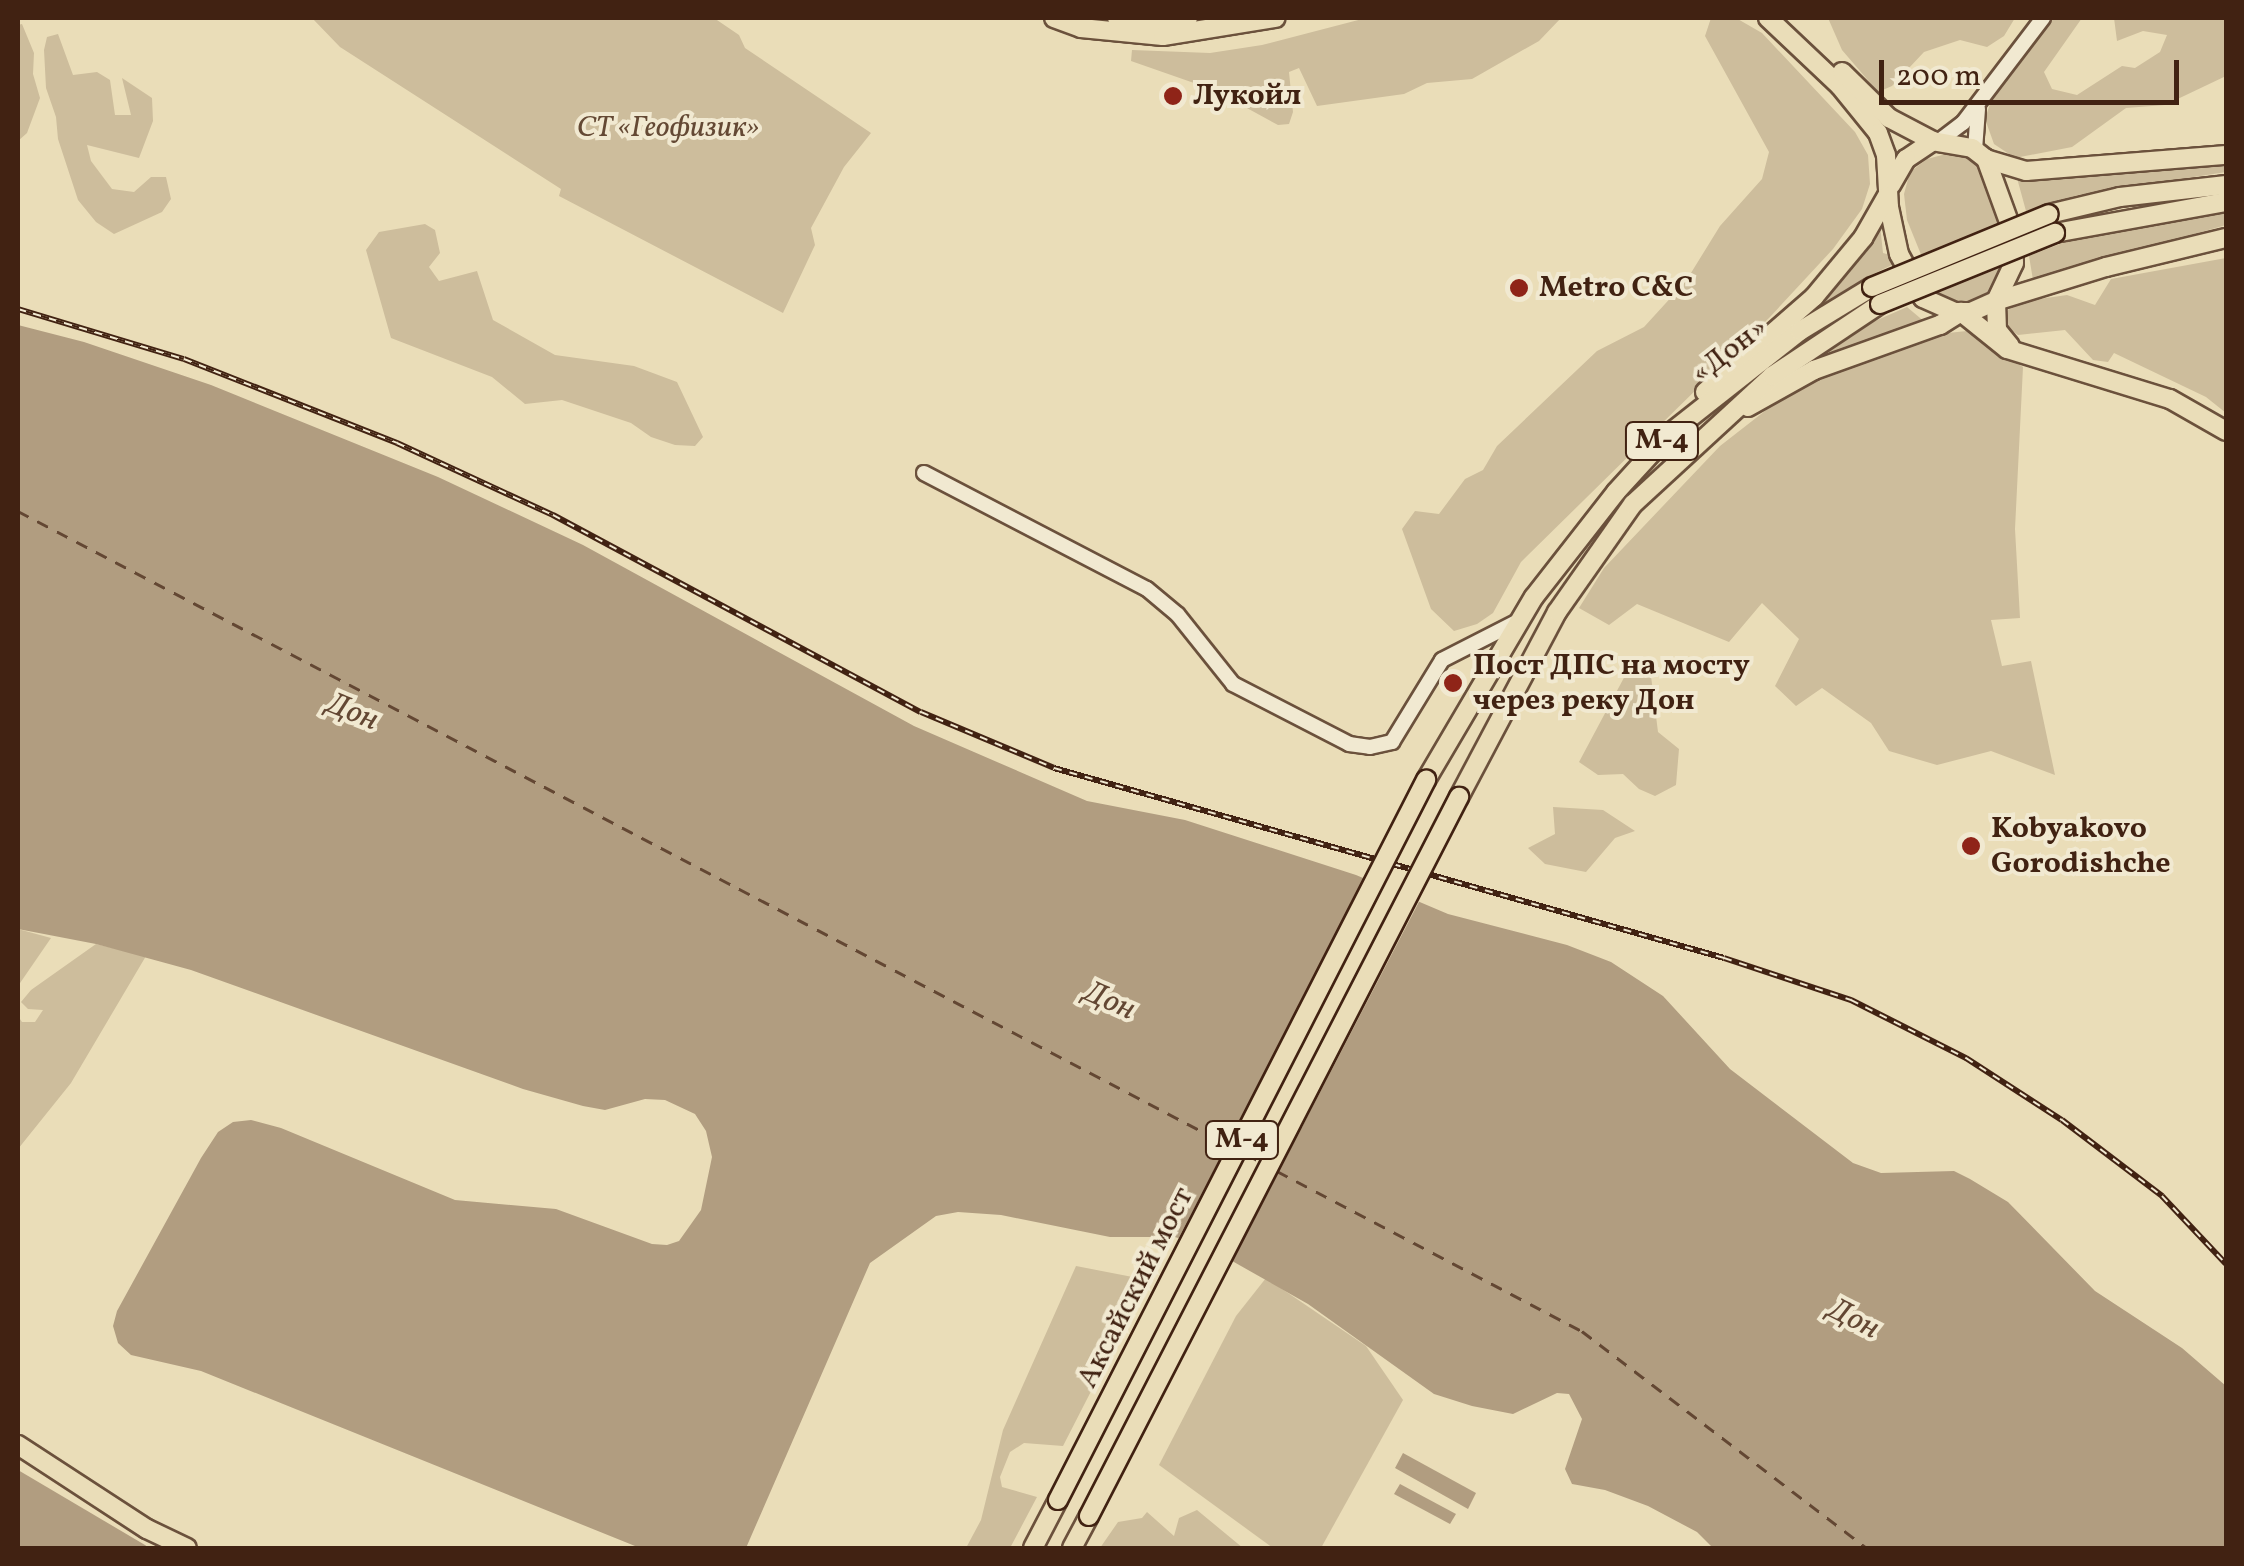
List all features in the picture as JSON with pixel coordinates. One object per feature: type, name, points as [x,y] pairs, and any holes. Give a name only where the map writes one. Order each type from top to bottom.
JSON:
[{"type":"main road","points":[[1054,18],[1081,28],[1163,36],[1276,18]]},
{"type":"main road","points":[[1117,18],[1188,18]]},
{"type":"main road","points":[[1768,18],[1869,120],[1886,154],[1894,236],[1908,276],[1923,298],[1937,308],[1962,312],[1996,343],[2025,356],[2116,379],[2170,399],[2225,430]]},
{"type":"main road","points":[[1783,18],[1888,118],[1936,141],[2026,171],[2226,156]]},
{"type":"main road","points":[[1669,434],[1679,416],[1814,297],[1864,238],[1906,160],[1936,141]]},
{"type":"main road","points":[[1980,154],[2014,233],[2014,264],[1996,301],[1997,330],[2025,356]]},
{"type":"main road","name":"«Дон»","points":[[1426,780],[1521,619],[1616,492],[1669,434],[1800,331],[2049,214],[2120,197],[2226,185]]},
{"type":"main road","name":"«Дон»","points":[[1459,797],[1557,612],[1633,504],[1772,376],[1876,296],[2055,234],[2226,202]]},
{"type":"main road","points":[[1670,470],[1776,390],[1814,370],[1940,326],[1962,312],[1996,301],[2106,267],[2226,238]]},
{"type":"main road","name":"Аксайский мост","points":[[1033,1548],[1426,780]]},
{"type":"main road","name":"Аксайский мост","points":[[1072,1548],[1459,797]]},
{"type":"main road","points":[[18,1446],[170,1548]]},
{"type":"main road","points":[[147,1529],[187,1548]]},
{"type":"street","points":[[1936,141],[1963,124],[2043,18]]},
{"type":"street","points":[[1980,154],[1974,118],[1981,99]]},
{"type":"street","points":[[924,473],[1147,589],[1178,615],[1233,684],[1350,744],[1370,748],[1392,742],[1442,660],[1521,619]]},
{"type":"green space","name":"СТ «Геофизик»","points":[[312,18],[714,18],[739,35],[745,48],[871,133],[844,167],[811,228],[815,245],[783,313],[559,196],[561,189],[340,47]]},
{"type":"green space","points":[[1366,18],[1561,18],[1539,41],[1472,79],[1427,83],[1404,94],[1317,106],[1299,68],[1289,72],[1293,112],[1289,124],[1278,125],[1214,90],[1131,61],[1132,50],[1210,53],[1262,45]]},
{"type":"green space","points":[[1711,18],[1736,18],[1762,33],[1855,132],[1868,155],[1870,184],[1862,209],[1833,249],[1770,317],[1521,562],[1493,613],[1477,624],[1454,631],[1431,609],[1402,529],[1415,511],[1439,514],[1465,479],[1483,470],[1497,446],[1597,351],[1644,327],[1686,281],[1720,226],[1762,179],[1769,152],[1705,36]]},
{"type":"green space","points":[[1828,18],[2015,18],[2004,36],[1987,47],[1960,40],[1924,52],[1892,86],[1878,92],[1842,50]]},
{"type":"green space","points":[[2051,18],[2082,18],[2044,72],[2052,89],[2077,95],[2122,66],[2135,68],[2160,52],[2167,35],[2143,31],[2117,41],[2114,18],[2226,18],[2226,76],[2165,105],[2126,108],[2072,147],[2015,158],[1994,144],[1985,119],[1992,98]]},
{"type":"green space","points":[[22,24],[34,53],[33,74],[40,98],[27,133],[18,141],[18,25]]},
{"type":"green space","points":[[58,34],[73,75],[97,72],[110,80],[115,115],[131,115],[122,78],[152,98],[153,121],[139,158],[87,145],[91,161],[112,189],[134,192],[151,177],[166,177],[171,199],[162,212],[114,234],[96,222],[78,200],[58,139],[56,117],[46,88],[44,50],[47,37]]},
{"type":"green space","points":[[1963,155],[1981,166],[1993,185],[2011,259],[1999,284],[1986,297],[1968,303],[1951,302],[1937,294],[1907,220],[1904,194],[1910,172],[1927,159]]},
{"type":"green space","points":[[2226,163],[2226,172],[2078,195],[2026,211],[2017,178]]},
{"type":"green space","points":[[2226,211],[2226,225],[2033,280],[2029,256],[2060,244],[2133,224]]},
{"type":"green space","points":[[425,224],[435,230],[440,253],[429,267],[439,281],[477,271],[493,320],[555,355],[634,366],[677,382],[703,437],[695,446],[675,445],[651,437],[631,423],[562,400],[525,404],[492,377],[391,338],[366,250],[379,232]]},
{"type":"green space","points":[[1880,225],[1883,253],[1890,255],[1894,264],[1867,277],[1780,339]]},
{"type":"green space","points":[[2226,258],[2226,413],[2206,397],[2114,353],[2108,362],[2093,360],[2065,330],[2018,335],[2006,326],[2006,312],[2017,302],[2067,295],[2095,305],[2111,279]]},
{"type":"green space","points":[[1907,307],[1926,323],[1808,364],[1811,357],[1859,328]]},
{"type":"green space","points":[[1967,331],[2023,367],[2015,529],[2020,618],[1991,620],[2002,666],[2031,661],[2055,775],[1991,751],[1937,765],[1889,751],[1871,723],[1822,688],[1796,706],[1775,686],[1799,639],[1762,603],[1729,642],[1637,604],[1609,625],[1579,608],[1604,568],[1720,446],[1788,393],[1849,363],[1928,335]]},
{"type":"green space","points":[[1635,657],[1651,676],[1658,732],[1679,749],[1676,785],[1655,796],[1639,789],[1623,774],[1598,775],[1579,762]]},
{"type":"green space","points":[[1553,807],[1603,810],[1635,831],[1615,838],[1586,872],[1545,864],[1528,848],[1555,834]]},
{"type":"green space","points":[[18,929],[51,938],[18,986]]},
{"type":"green space","points":[[96,944],[146,956],[71,1083],[18,1149],[18,1016],[22,1022],[35,1022],[43,1010],[28,1009],[21,1002],[31,990]]},
{"type":"green space","points":[[1076,1266],[1148,1280],[1063,1446],[1024,1443],[1010,1452],[1000,1477],[1002,1487],[1037,1497],[1010,1548],[966,1548],[981,1520],[1003,1430]]},
{"type":"green space","points":[[1266,1278],[1366,1346],[1403,1400],[1321,1548],[1273,1548],[1159,1465],[1236,1316]]},
{"type":"green space","points":[[1197,1510],[1243,1548],[1100,1548],[1118,1522],[1142,1518],[1147,1512],[1174,1536],[1179,1518]]},
{"type":"water","name":"Дон","points":[[18,325],[84,342],[211,385],[438,477],[583,545],[914,726],[1087,801],[1185,820],[1356,875],[1448,914],[1567,945],[1611,962],[1663,996],[1730,1069],[1853,1163],[1881,1173],[1954,1171],[1970,1179],[2008,1202],[2095,1291],[2182,1348],[2226,1386],[2226,1548],[1713,1548],[1697,1532],[1648,1506],[1605,1490],[1572,1484],[1565,1469],[1582,1419],[1569,1394],[1557,1393],[1513,1414],[1472,1406],[1434,1394],[1308,1304],[1211,1249],[1175,1237],[1110,1237],[1001,1215],[958,1212],[936,1216],[870,1263],[746,1548],[640,1548],[201,1371],[131,1355],[118,1343],[113,1326],[117,1311],[201,1158],[218,1132],[233,1122],[251,1120],[281,1128],[455,1200],[556,1209],[652,1244],[679,1241],[701,1210],[712,1157],[706,1131],[695,1114],[665,1100],[645,1099],[605,1110],[583,1106],[523,1089],[191,970],[96,944],[18,929]]},
{"type":"water","points":[[1403,1453],[1476,1493],[1468,1509],[1395,1468]]},
{"type":"water","points":[[18,1470],[145,1545],[149,1548],[18,1548]]},
{"type":"water","points":[[1400,1484],[1456,1514],[1450,1524],[1394,1494]]},
{"type":"pier","points":[[1368,874],[1422,896],[1231,1264],[1176,1243]]},
{"type":"ferry route","points":[[18,511],[1230,1146]]},
{"type":"ferry route","points":[[1246,1154],[1261,1162]]},
{"type":"ferry route","points":[[1277,1171],[1582,1331],[1867,1548]]},
{"type":"railway","points":[[18,309],[184,359],[397,443],[553,515],[921,712],[1054,768],[1724,958],[1851,1000],[1966,1058],[2062,1120],[2162,1196],[2226,1264]]},
{"type":"place","name":"Лукойл","points":[[1173,96]]},
{"type":"place","name":"Metro C&C","points":[[1519,288]]},
{"type":"place","name":"Пост ДПС на мосту через реку Дон","points":[[1453,683]]},
{"type":"place","name":"Kobyakovo Gorodishche","points":[[1971,846]]}]
